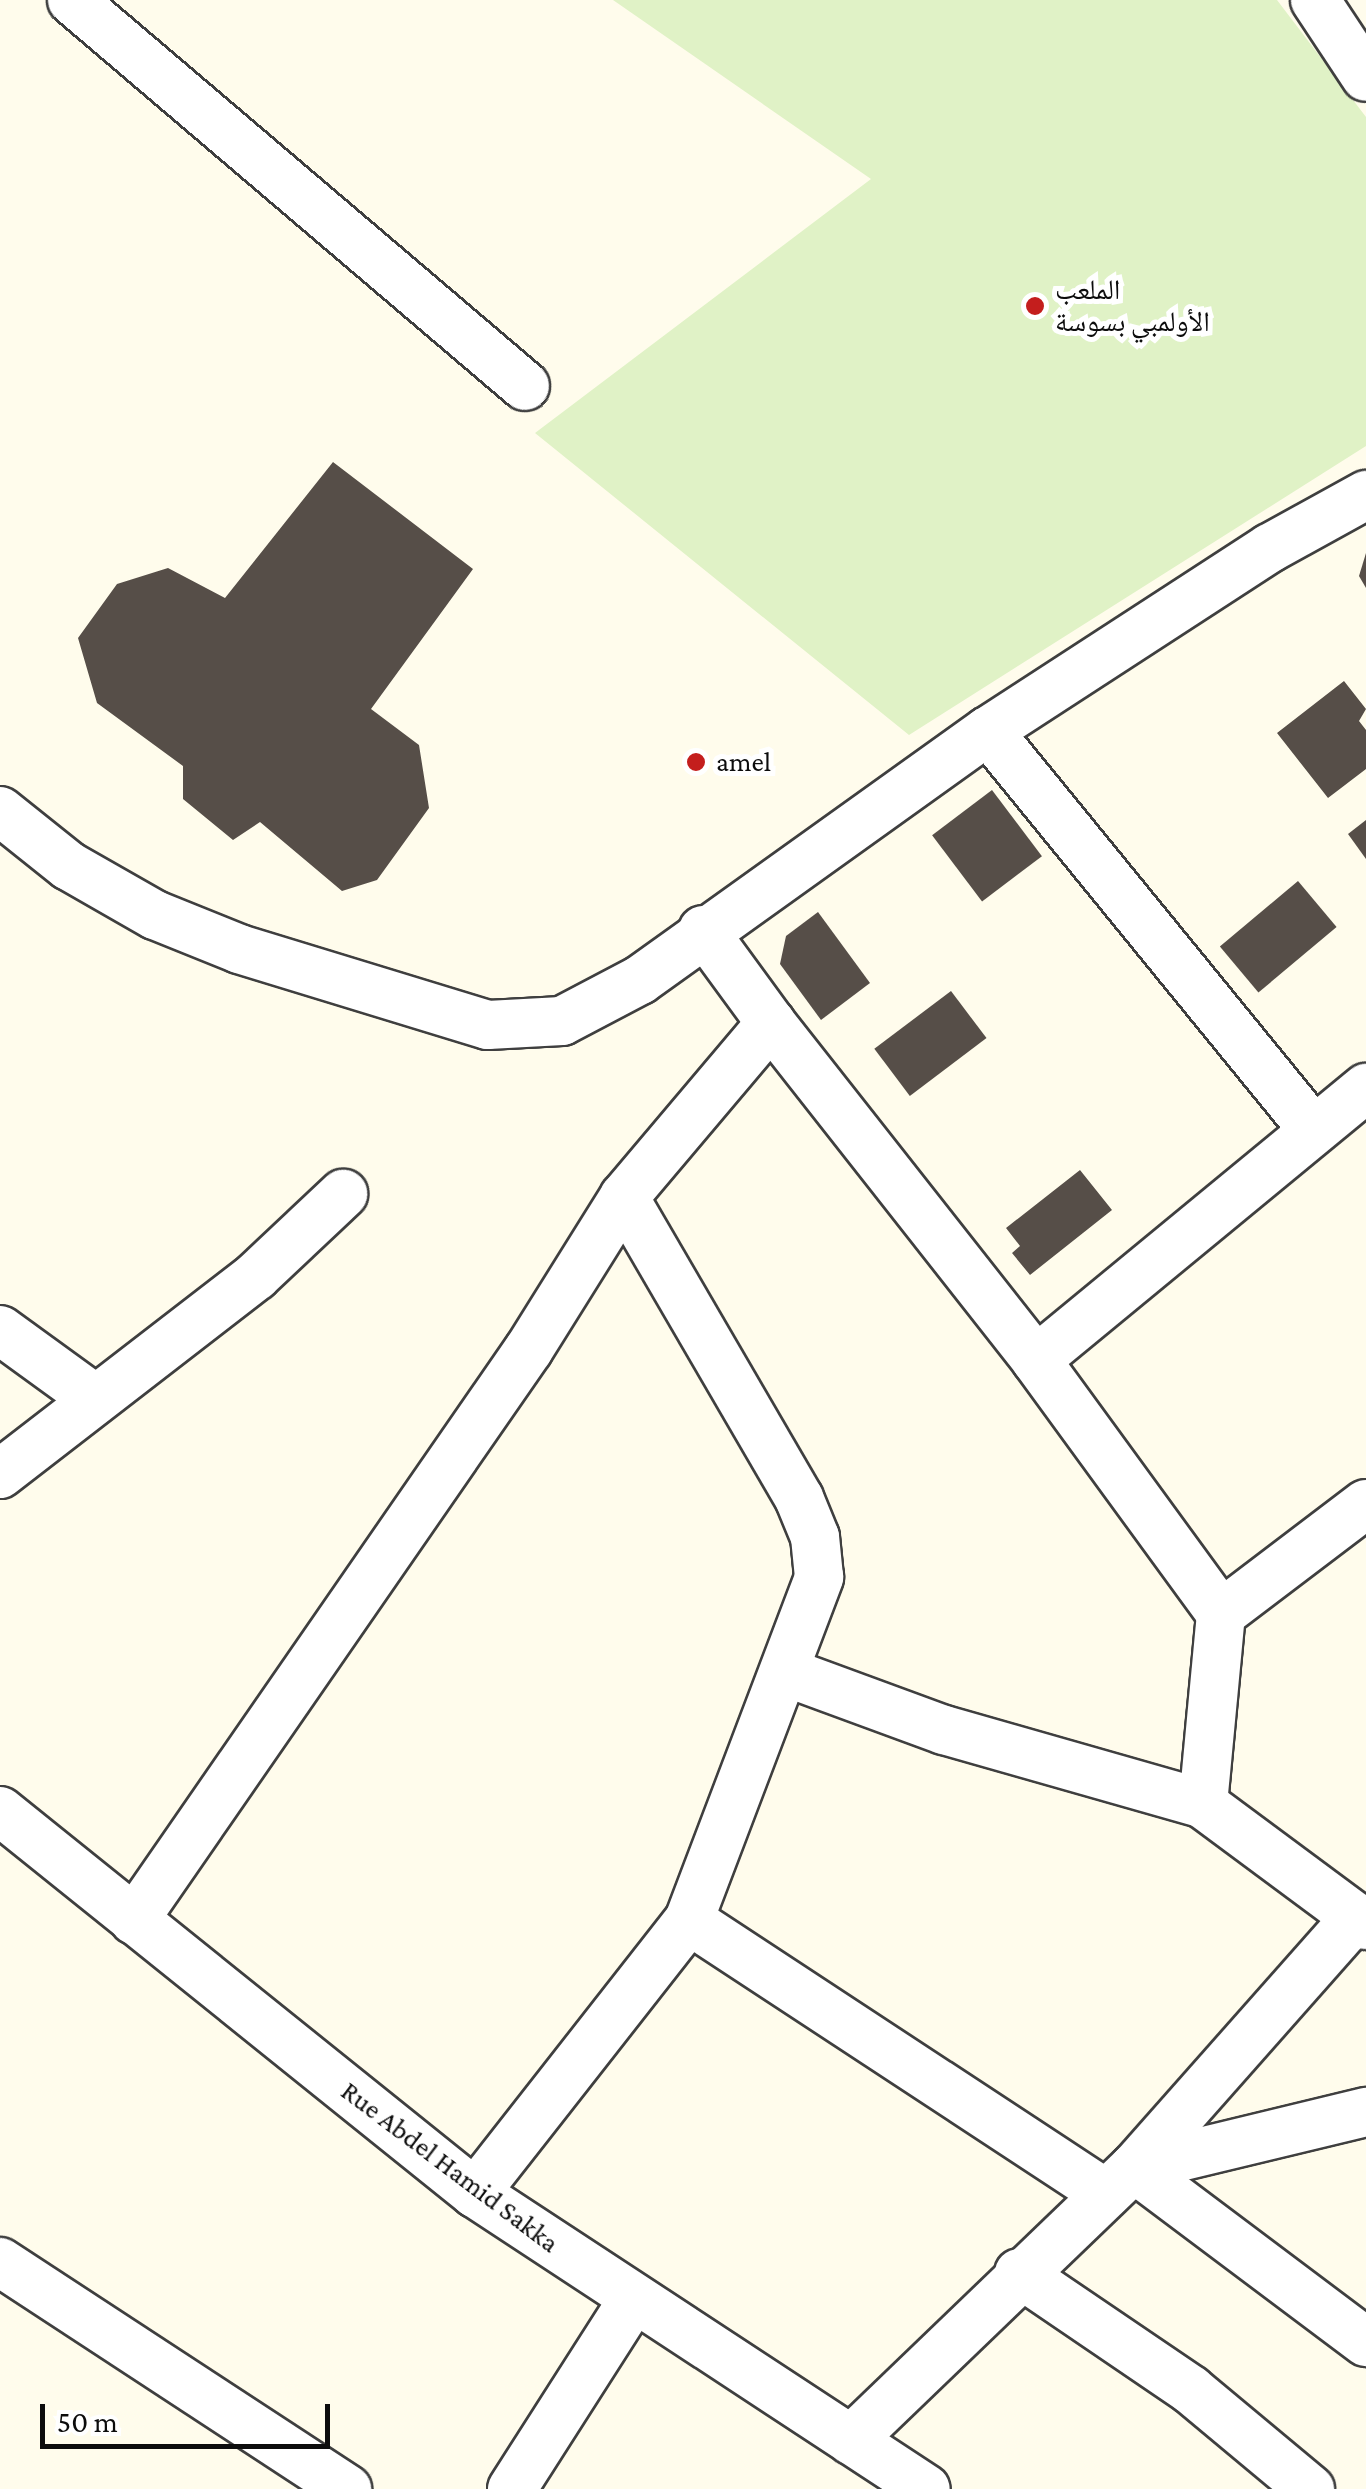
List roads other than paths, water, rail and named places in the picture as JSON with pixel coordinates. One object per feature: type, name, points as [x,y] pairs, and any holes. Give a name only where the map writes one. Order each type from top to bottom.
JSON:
[{"type":"street","points":[[72,0],[525,386]]},
{"type":"street","points":[[1315,0],[1366,78]]},
{"type":"street","points":[[0,811],[69,866],[155,915],[312,976],[488,1025],[562,1021],[640,980],[703,930],[988,730],[1270,548],[1366,495]]},
{"type":"street","points":[[988,730],[1312,1127]]},
{"type":"street","points":[[703,930],[771,1023],[1036,1360],[1221,1614],[1203,1804]]},
{"type":"street","points":[[134,1920],[530,1349],[624,1197],[771,1023]]},
{"type":"street","points":[[1036,1360],[1312,1127],[1366,1088]]},
{"type":"street","points":[[0,1474],[256,1276],[343,1194]]},
{"type":"street","points":[[475,2193],[689,1920],[819,1577],[815,1537],[799,1498],[624,1197]]},
{"type":"street","points":[[0,1330],[95,1399]]},
{"type":"street","points":[[1221,1614],[1366,1504]]},
{"type":"street","points":[[786,1672],[944,1730],[1203,1804],[1361,1921],[1120,2181],[1019,2274],[852,2440]]},
{"type":"street","name":"Rue Abdel Hamid Sakka","points":[[0,1810],[475,2193],[926,2489]]},
{"type":"street","points":[[689,1920],[1120,2181],[1366,2342]]},
{"type":"street","points":[[1120,2181],[1365,2114]]},
{"type":"street","points":[[0,2262],[323,2483]]},
{"type":"street","points":[[1019,2274],[1192,2390],[1310,2489]]},
{"type":"street","points":[[512,2489],[634,2300]]},
{"type":"place","name":"الملعب الأولمبي بسوسة","points":[[1035,306]]},
{"type":"place","name":"amel","points":[[696,762]]}]
